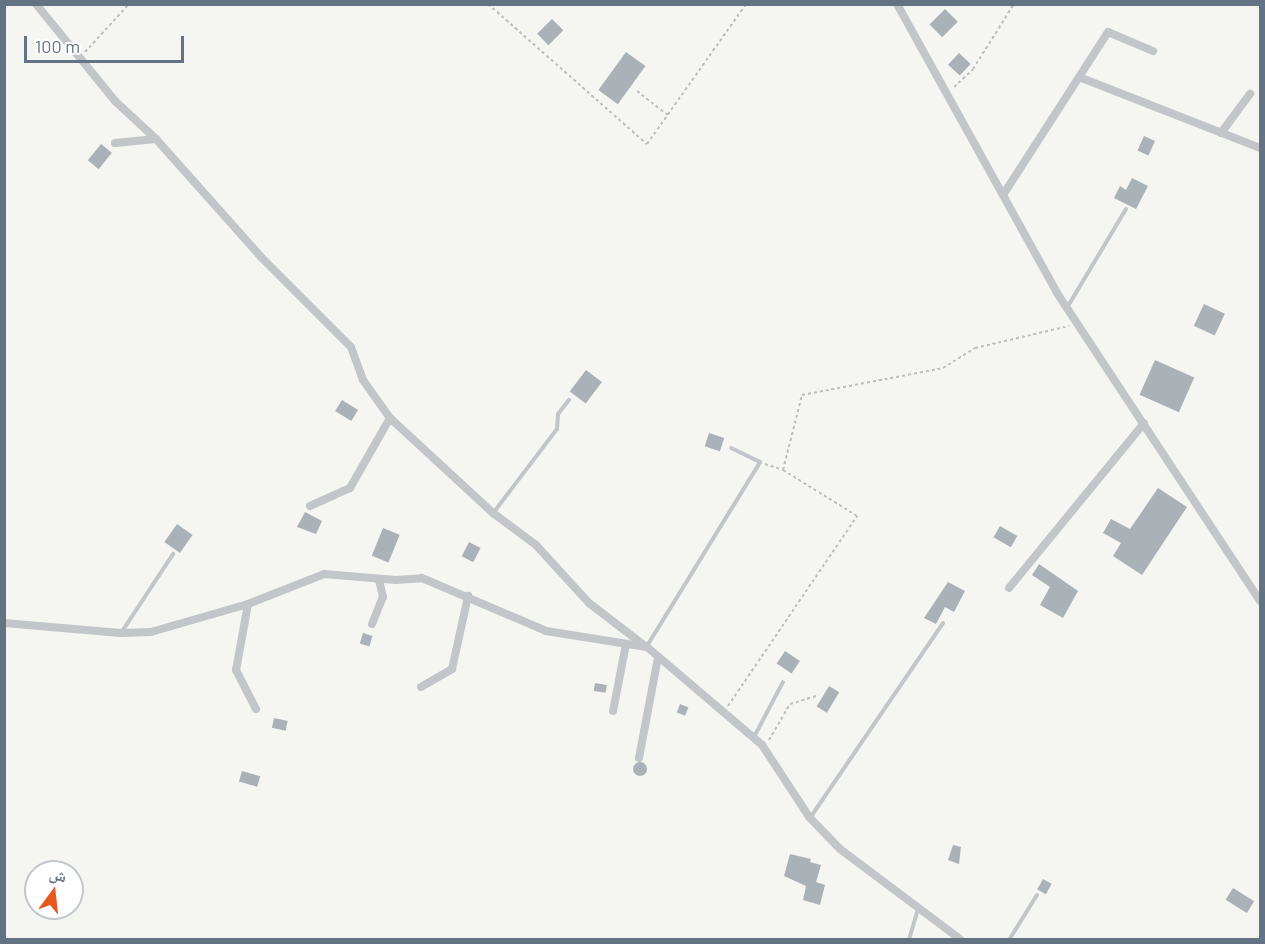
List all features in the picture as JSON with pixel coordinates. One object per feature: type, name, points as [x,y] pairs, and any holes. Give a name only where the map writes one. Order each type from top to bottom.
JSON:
[{"type":"street","points":[[36,4],[81,56],[115,101],[156,139],[261,257],[351,347],[363,380],[390,418],[493,513],[536,545],[589,603],[647,647],[754,738],[764,748],[810,818],[840,849],[961,939]]},
{"type":"street","points":[[897,4],[1067,308],[1260,601]]},
{"type":"street","points":[[1003,195],[1108,32],[1153,51]]},
{"type":"street","points":[[1079,77],[1260,148]]},
{"type":"street","points":[[1221,133],[1250,94]]},
{"type":"street","points":[[115,143],[156,139]]},
{"type":"street","points":[[310,506],[350,488],[390,418]]},
{"type":"street","points":[[1009,588],[1144,423]]},
{"type":"street","points":[[4,623],[121,633],[151,632],[248,604],[324,574],[379,579],[422,578],[546,631],[647,647]]},
{"type":"street","points":[[372,624],[383,597],[379,579]]},
{"type":"street","points":[[421,687],[452,669],[468,596]]},
{"type":"street","points":[[248,604],[236,670],[244,693],[256,709]]},
{"type":"street","points":[[613,711],[626,644]]},
{"type":"street","points":[[639,758],[658,657]]},
{"type":"lane","points":[[1067,308],[1126,209]]},
{"type":"lane","points":[[493,513],[557,429],[558,414],[569,400]]},
{"type":"lane","points":[[647,647],[760,462],[731,448]]},
{"type":"lane","points":[[121,633],[173,554]]},
{"type":"lane","points":[[810,818],[943,623]]},
{"type":"lane","points":[[754,738],[783,682]]},
{"type":"lane","points":[[1009,939],[1037,895]]},
{"type":"lane","points":[[909,939],[918,907]]},
{"type":"path","points":[[81,56],[129,4]]},
{"type":"path","points":[[489,4],[647,144],[746,4]]},
{"type":"path","points":[[947,93],[973,69],[1014,4]]},
{"type":"path","points":[[637,91],[668,115]]},
{"type":"path","points":[[783,470],[802,395],[943,368],[975,348],[1078,324]]},
{"type":"path","points":[[723,712],[857,516],[783,470],[760,462]]},
{"type":"path","points":[[764,748],[790,704],[819,695]]},
{"type":"building","points":[[945,9],[958,22],[942,37],[929,25]]},
{"type":"building","points":[[552,19],[563,30],[548,45],[537,34]]},
{"type":"building","points":[[626,52],[645,66],[618,104],[598,90]]},
{"type":"building","points":[[959,53],[971,64],[960,76],[948,65]]},
{"type":"building","points":[[1144,136],[1155,141],[1148,155],[1137,151]]},
{"type":"building","points":[[101,144],[112,153],[99,169],[88,160]]},
{"type":"building","points":[[1132,178],[1148,186],[1136,209],[1114,198],[1120,186],[1126,190]]},
{"type":"building","points":[[1204,304],[1225,314],[1215,335],[1194,326]]},
{"type":"building","points":[[1155,360],[1194,377],[1179,412],[1140,395]]},
{"type":"building","points":[[586,370],[602,382],[586,404],[570,392]]},
{"type":"building","points":[[342,400],[358,410],[351,421],[335,411]]},
{"type":"building","points":[[709,433],[724,438],[720,451],[705,446]]},
{"type":"building","points":[[1158,488],[1187,507],[1142,575],[1113,556],[1121,543],[1103,533],[1111,519],[1130,529]]},
{"type":"building","points":[[305,512],[322,521],[316,534],[297,527]]},
{"type":"building","points":[[177,524],[193,535],[180,553],[164,542]]},
{"type":"building","points":[[1000,526],[1017,536],[1011,547],[994,537]]},
{"type":"building","points":[[383,528],[400,535],[388,563],[372,556]]},
{"type":"building","points":[[469,542],[481,548],[473,562],[462,556]]},
{"type":"building","points":[[1039,564],[1078,591],[1063,618],[1040,605],[1050,587],[1032,575]]},
{"type":"building","points":[[948,582],[965,591],[954,612],[945,607],[936,624],[924,618]]},
{"type":"building","points":[[363,633],[373,636],[369,646],[360,644]]},
{"type":"building","points":[[785,651],[800,661],[792,674],[777,663]]},
{"type":"building","points":[[595,683],[607,685],[606,693],[594,691]]},
{"type":"building","points":[[829,686],[839,692],[827,713],[817,707]]},
{"type":"building","points":[[680,704],[688,707],[685,716],[677,712]]},
{"type":"building","points":[[274,718],[288,721],[286,731],[272,728]]},
{"type":"building","points":[[640,762],[645,764],[647,769],[645,774],[640,776],[635,774],[633,769],[635,764]]},
{"type":"building","points":[[242,771],[260,776],[257,787],[239,782]]},
{"type":"building","points":[[953,845],[961,847],[959,864],[948,860]]},
{"type":"building","points":[[790,854],[811,859],[810,862],[821,865],[816,882],[825,885],[820,905],[803,900],[806,886],[784,876]]},
{"type":"building","points":[[1043,879],[1052,884],[1046,894],[1037,889]]},
{"type":"building","points":[[1233,888],[1254,901],[1247,913],[1226,900]]}]
